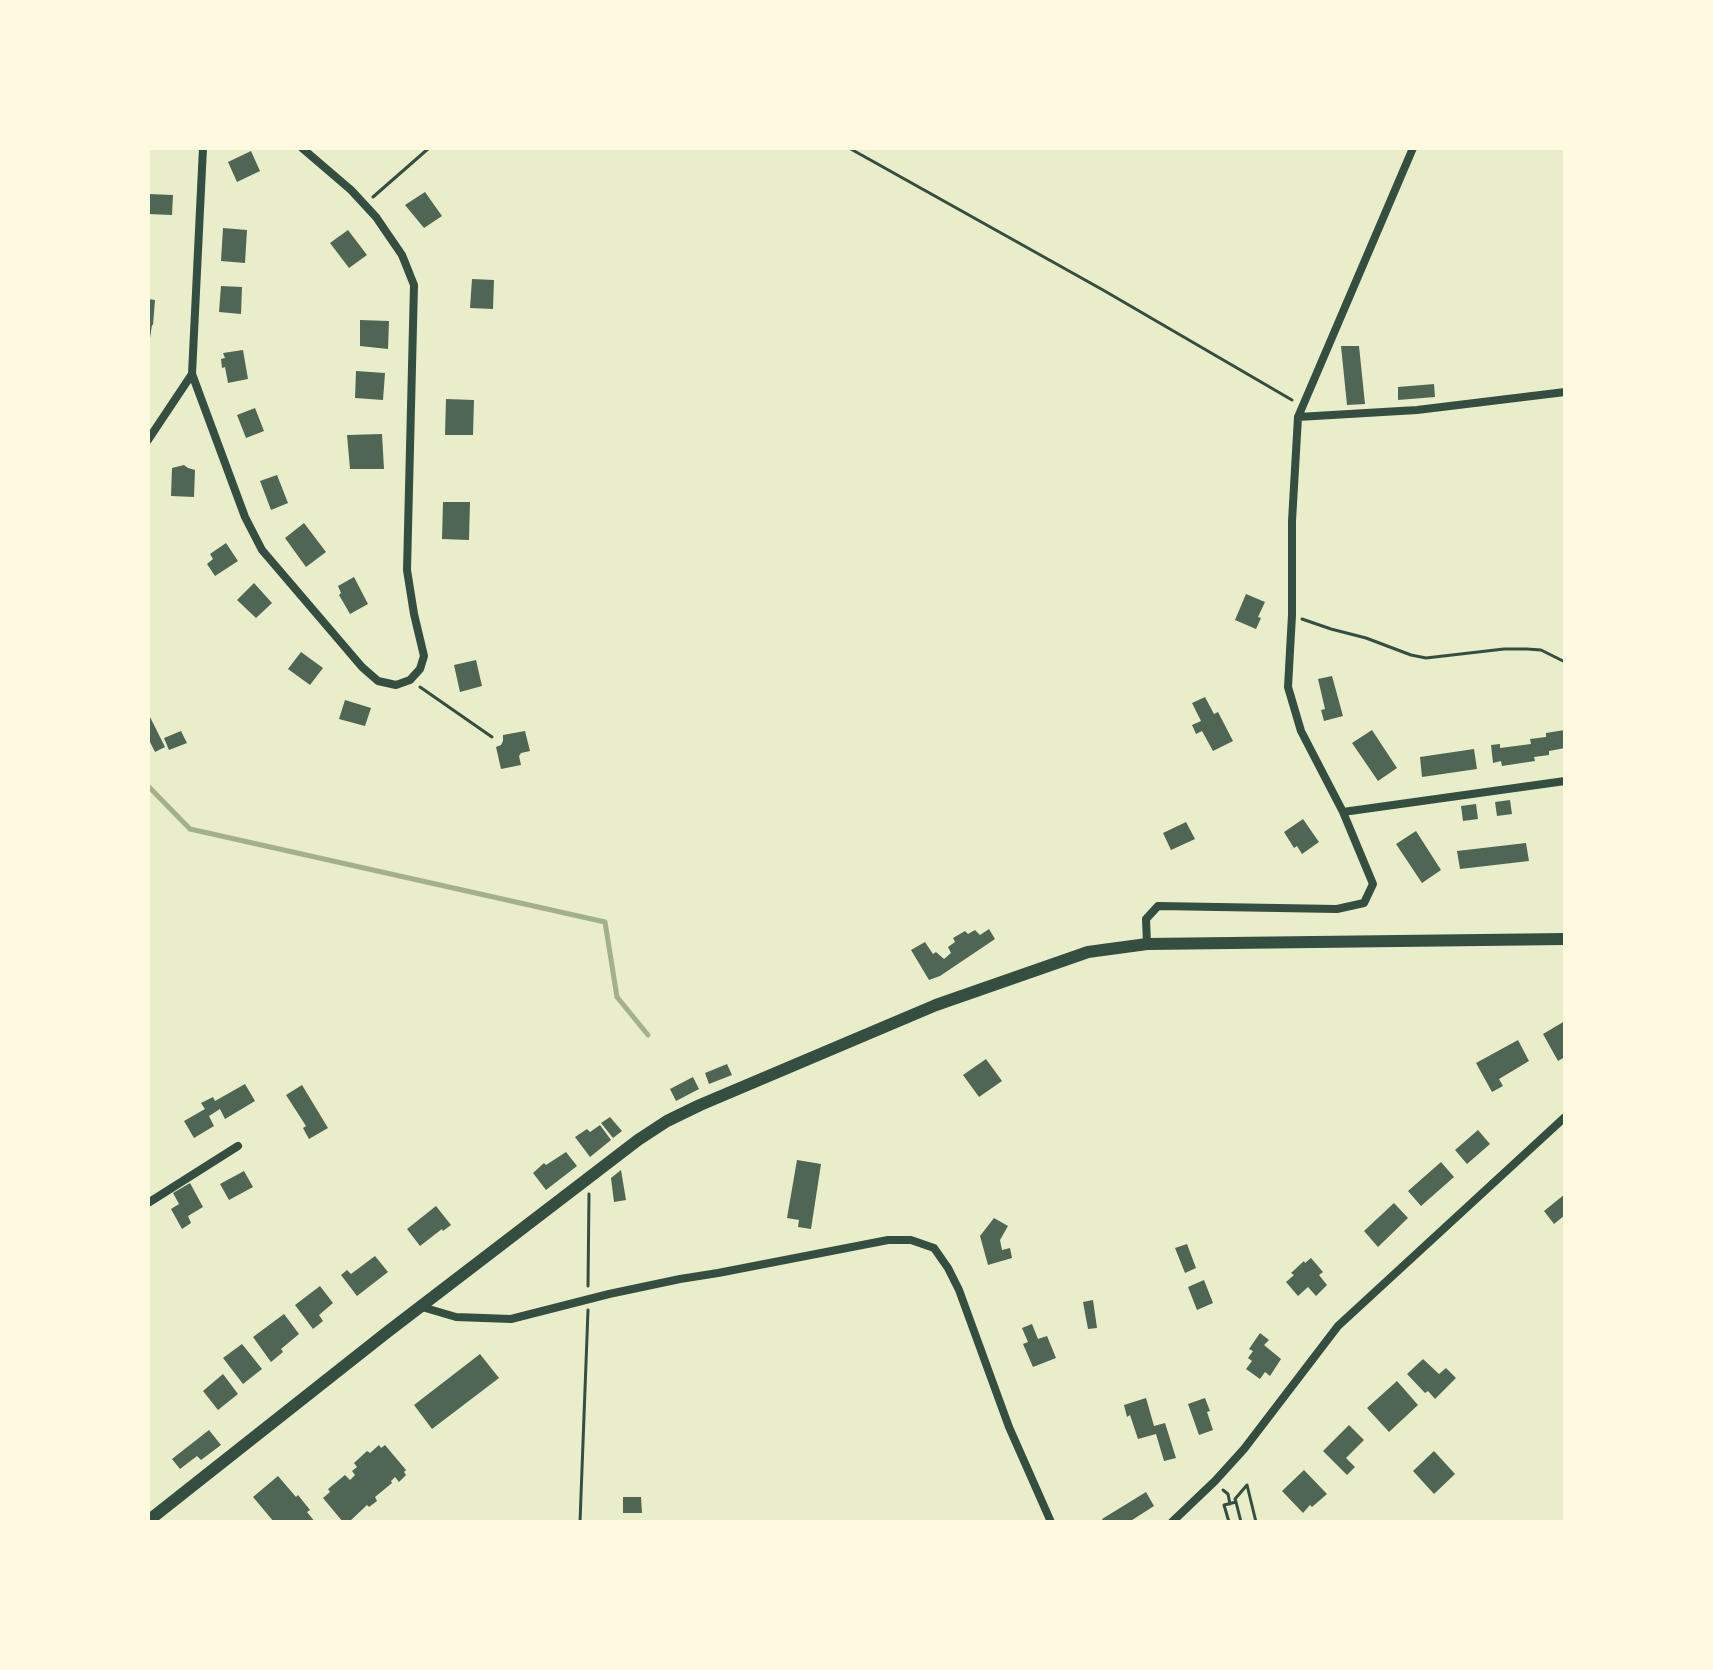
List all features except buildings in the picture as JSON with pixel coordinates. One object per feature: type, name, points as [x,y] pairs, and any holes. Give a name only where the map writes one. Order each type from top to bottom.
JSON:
[{"type":"main road","points":[[148,1521],[638,1140],[678,1116],[936,1005],[1088,952],[1147,944],[1565,939]]},
{"type":"street","points":[[203,148],[192,374],[234,490],[262,550],[362,667],[378,681],[396,685],[410,680],[420,669],[424,656],[407,570],[414,285],[402,255],[376,217],[302,148]]},
{"type":"street","points":[[1147,944],[1146,919],[1158,906],[1337,909],[1364,903],[1373,884],[1343,812],[1301,731],[1288,687],[1292,521],[1298,417],[1413,148]]},
{"type":"street","points":[[148,440],[192,374]]},
{"type":"street","points":[[1298,417],[1417,410],[1565,392]]},
{"type":"street","points":[[1343,812],[1565,781]]},
{"type":"street","points":[[1172,1522],[1244,1449],[1338,1326],[1565,1117]]},
{"type":"street","points":[[148,1203],[238,1146]]},
{"type":"street","points":[[422,1307],[456,1317],[511,1319],[680,1279],[888,1240],[911,1240],[934,1248],[959,1290],[1009,1427],[1051,1522]]},
{"type":"path","points":[[364,204],[429,148]]},
{"type":"path","points":[[849,148],[1303,406]]},
{"type":"path","points":[[1292,615],[1426,658],[1527,649],[1541,650],[1565,662]]},
{"type":"path","points":[[410,680],[492,737]]},
{"type":"path","points":[[580,1522],[589,1177]]},
{"type":"path","points":[[1241,1522],[1235,1499],[1247,1485],[1256,1522]]},
{"type":"path","points":[[1228,1494],[1230,1504]]},
{"type":"path","points":[[1229,1522],[1224,1505],[1236,1502]]},
{"type":"waterway","points":[[148,786],[190,829],[605,922],[617,997],[648,1035]]}]
